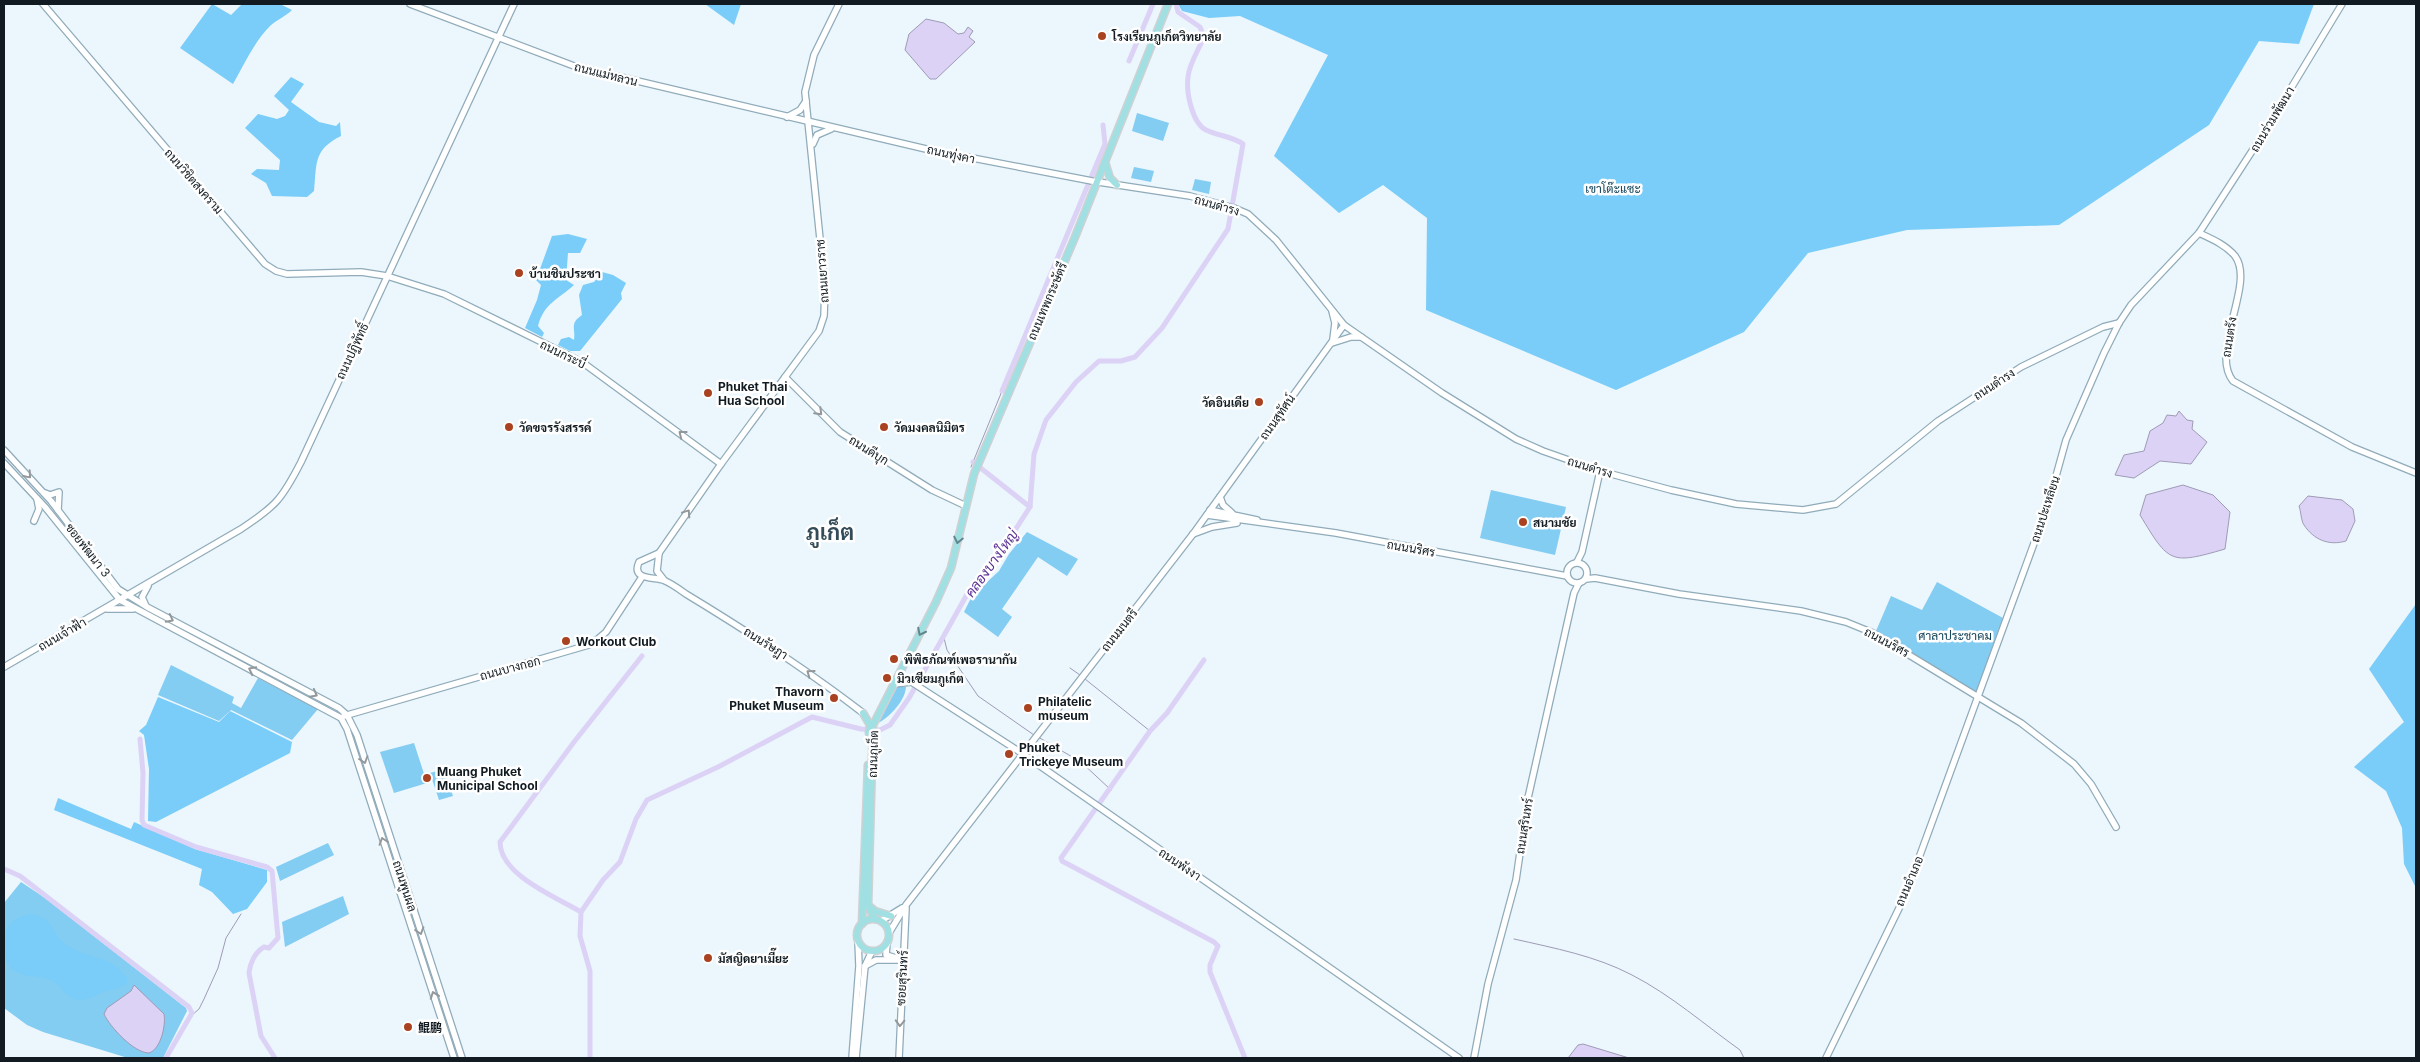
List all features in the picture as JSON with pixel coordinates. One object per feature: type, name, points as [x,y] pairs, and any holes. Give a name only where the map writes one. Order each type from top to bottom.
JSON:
[{"type":"main road","name":"ถนนเทพกระษัตรี","points":[[936,602],[951,568],[975,470],[1075,237],[1091,181],[1104,161],[1168,4]]},
{"type":"main road","points":[[1104,161],[1108,174],[1117,185]]},
{"type":"main road","name":"ถนนภูเก็ต","points":[[862,924],[867,864],[872,725],[936,602]]},
{"type":"main road","points":[[863,713],[879,714]]},
{"type":"main road","name":"ถนนรัษฎา","points":[[863,713],[872,725]]},
{"type":"main road","name":"ถนนภูเก็ต","points":[[867,864],[868,906]]},
{"type":"main road","points":[[868,906],[875,911],[891,916]]},
{"type":"main road","points":[[868,906],[889,934],[888,943],[879,950],[872,951],[862,947],[858,941],[858,928],[862,924],[878,920]]},
{"type":"street","name":"ถนนวิชิตสงคราม","points":[[43,4],[265,264],[276,271],[287,274],[361,272],[387,276]]},
{"type":"street","name":"ถนนแม่หลวน","points":[[410,4],[574,66],[808,123]]},
{"type":"street","name":"ถนนปฏิพัทธิ์","points":[[120,600],[241,529],[276,503],[289,485],[514,4]]},
{"type":"street","name":"ถนนเยาวราช","points":[[659,553],[721,464],[819,331],[824,316],[825,288],[812,146],[808,123],[806,82],[812,63],[839,4]]},
{"type":"street","name":"ถนนร่วมพัฒนา","points":[[2199,233],[2265,131],[2342,4]]},
{"type":"street","points":[[785,117],[800,110],[806,99]]},
{"type":"street","name":"ถนนทุ่งคา","points":[[808,123],[1091,181]]},
{"type":"street","points":[[812,146],[817,135],[828,129],[835,129]]},
{"type":"street","name":"ถนนดำรง","points":[[1091,181],[1190,196],[1234,208],[1248,214],[1276,240],[1344,325],[1442,393],[1516,439],[1543,452],[1600,471],[1671,490],[1736,504],[1803,510],[1836,504],[1938,420],[2021,367],[2104,327],[2119,323]]},
{"type":"street","points":[[2119,323],[2131,305],[2199,233]]},
{"type":"street","name":"ถนนตรัง","points":[[2199,233],[2230,250],[2239,265],[2238,289],[2225,363],[2233,381],[2352,447],[2414,473]]},
{"type":"street","name":"ถนนกระบี่","points":[[387,276],[444,294],[582,362],[721,464]]},
{"type":"street","points":[[1331,308],[1335,323],[1332,343],[1351,337],[1362,337]]},
{"type":"street","name":"ถนนปะเหลียน","points":[[1978,698],[2048,505],[2066,440],[2119,323]]},
{"type":"street","name":"ถนนสุทัศน์","points":[[1208,513],[1344,325]]},
{"type":"street","name":"ถนนดีบุก","points":[[785,377],[840,432],[932,490],[966,506]]},
{"type":"street","name":"ซอยพัฒนา 3","points":[[4,450],[51,501],[118,589],[127,596]]},
{"type":"street","name":"ซอยพัฒนา 3","points":[[4,463],[46,507],[120,600]]},
{"type":"street","points":[[1580,563],[1571,565],[1567,573],[1576,583],[1587,576],[1580,563],[1600,471]]},
{"type":"street","points":[[43,492],[50,495],[59,492],[57,504],[59,512]]},
{"type":"street","points":[[1220,497],[1223,505],[1237,515]]},
{"type":"street","points":[[37,498],[39,509],[34,521],[45,514],[53,517]]},
{"type":"street","name":"ถนนนริศร","points":[[1208,513],[1237,515],[1264,522],[1567,573]]},
{"type":"street","name":"ถนนนริศร","points":[[1208,513],[1250,522],[1264,522]]},
{"type":"street","name":"ถนนมนตรี","points":[[889,934],[906,905],[1208,513]]},
{"type":"street","points":[[1193,534],[1225,524],[1250,522]]},
{"type":"street","points":[[659,553],[657,571],[664,580]]},
{"type":"street","name":"ถนนบางกอก","points":[[344,716],[592,644],[606,632],[642,577],[638,572],[639,562],[659,553]]},
{"type":"street","name":"ถนนนริศร","points":[[1587,576],[1679,594],[1801,611],[1846,622],[1873,633],[2021,723],[2074,764],[2091,784],[2116,827]]},
{"type":"street","points":[[642,577],[664,580]]},
{"type":"street","points":[[146,606],[142,597],[144,589],[155,579]]},
{"type":"street","name":"ถนนรัษฎา","points":[[664,580],[789,657],[863,713]]},
{"type":"street","name":"ถนนสุรินทร์","points":[[1474,1058],[1488,984],[1516,880],[1526,805],[1576,583]]},
{"type":"street","points":[[127,596],[339,708],[344,716]]},
{"type":"street","points":[[120,600],[344,716]]},
{"type":"street","name":"ถนนเจ้าฟ้า","points":[[4,667],[120,600]]},
{"type":"street","points":[[103,610],[120,608],[138,610]]},
{"type":"street","name":"ถนนพังงา","points":[[900,674],[922,690],[1013,747],[1459,1058]]},
{"type":"street","points":[[894,684],[911,682]]},
{"type":"street","name":"ถนนอำเภอ","points":[[1826,1058],[1905,896],[1978,698]]},
{"type":"street","name":"ถนนพูนผล","points":[[344,716],[454,1058]]},
{"type":"street","name":"ถนนพูนผล","points":[[344,716],[357,735],[462,1058]]},
{"type":"street","points":[[1013,747],[1035,739]]},
{"type":"street","name":"ถนนมนตรี","points":[[878,920],[891,916],[906,905]]},
{"type":"street","name":"ซอยสุรินทร์","points":[[899,1058],[906,905]]},
{"type":"street","points":[[852,1058],[859,966],[858,941]]},
{"type":"street","points":[[888,943],[886,955],[903,960]]},
{"type":"street","points":[[872,951],[876,960]]},
{"type":"street","points":[[856,1058],[865,966],[872,951]]},
{"type":"street","points":[[865,966],[876,960],[903,960]]},
{"type":"green space","points":[[212,4],[231,15],[242,4],[280,4],[292,10],[264,32],[233,84],[180,48]]},
{"type":"green space","points":[[705,4],[741,4],[734,25]]},
{"type":"green space","name":"เขาโต๊ะแซะ","points":[[1178,4],[2314,4],[2299,44],[2259,41],[2209,125],[2059,225],[1907,230],[1808,253],[1744,332],[1616,390],[1426,310],[1427,218],[1383,185],[1339,213],[1274,156],[1328,55],[1240,16],[1209,18],[1182,11]]},
{"type":"green space","points":[[291,77],[304,84],[291,102],[319,122],[336,126],[340,122],[341,136],[332,141],[321,152],[316,165],[314,191],[307,197],[272,196],[266,183],[251,174],[257,169],[279,170],[280,160],[245,128],[258,114],[277,119],[285,116],[289,110],[274,96]]},
{"type":"green space","points":[[1137,113],[1169,123],[1163,141],[1132,131]]},
{"type":"green space","points":[[1134,167],[1154,171],[1151,182],[1131,178]]},
{"type":"green space","points":[[1195,179],[1211,182],[1209,194],[1192,190]]},
{"type":"green space","points":[[568,234],[587,239],[580,253],[568,253],[566,280],[574,285],[544,312],[538,326],[544,333],[542,337],[525,328],[541,285],[536,280],[552,236]]},
{"type":"green space","points":[[602,272],[613,275],[626,283],[621,293],[622,299],[580,351],[570,351],[558,345],[561,339],[569,337],[574,340],[574,324],[582,315],[579,295],[583,285],[594,282]]},
{"type":"green space","name":"สนามชัย","points":[[1491,490],[1566,507],[1555,555],[1480,538]]},
{"type":"green space","points":[[1027,532],[1078,559],[1067,576],[1038,557],[1002,609],[1012,617],[998,637],[964,612],[972,596],[999,571],[1009,554]]},
{"type":"green space","name":"ศาลาประชาคม","points":[[1937,582],[2003,618],[1976,694],[1876,631],[1891,596],[1922,610]]},
{"type":"green space","points":[[2416,604],[2416,888],[2404,864],[2402,828],[2386,791],[2354,767],[2404,722],[2369,669]]},
{"type":"green space","points":[[171,665],[234,697],[232,703],[241,708],[258,678],[318,709],[292,740],[231,710],[219,721],[158,695]]},
{"type":"green space","points":[[899,685],[906,687],[899,704],[890,715],[874,725],[894,688]]},
{"type":"green space","points":[[158,697],[219,722],[230,711],[292,742],[290,753],[156,822],[148,821],[149,769],[144,735],[139,731],[146,725]]},
{"type":"green space","points":[[414,743],[427,783],[394,793],[380,752]]},
{"type":"green space","points":[[444,769],[453,796],[439,800],[430,773]]},
{"type":"green space","points":[[58,798],[131,829],[134,822],[195,849],[267,870],[267,882],[247,909],[233,914],[212,892],[199,885],[202,869],[54,810]]},
{"type":"green space","points":[[328,843],[334,855],[280,881],[276,867]]},
{"type":"green space","points":[[21,882],[45,898],[186,1008],[187,1011],[163,1058],[128,1058],[43,1032],[27,1025],[4,1008],[4,903]]},
{"type":"green space","points":[[343,896],[349,914],[285,947],[282,922]]},
{"type":"green space","points":[[31,914],[49,923],[59,939],[72,948],[113,964],[127,978],[127,983],[90,998],[80,1000],[70,997],[50,980],[16,972],[5,956],[4,942],[6,929],[11,922]]},
{"type":"shaded area","points":[[926,19],[944,23],[958,34],[964,33],[968,27],[973,31],[969,37],[975,42],[936,79],[930,79],[905,50],[909,34]]},
{"type":"shaded area","points":[[2179,411],[2187,420],[2193,421],[2192,429],[2207,442],[2191,464],[2160,461],[2134,478],[2115,475],[2124,455],[2144,451],[2150,431],[2163,423],[2167,415],[2176,416]]},
{"type":"shaded area","points":[[2183,485],[2213,495],[2230,512],[2225,549],[2193,557],[2182,558],[2173,556],[2165,551],[2150,531],[2140,515],[2146,495]]},
{"type":"shaded area","points":[[2308,496],[2342,500],[2353,509],[2355,521],[2346,541],[2328,542],[2312,535],[2303,523],[2299,506]]},
{"type":"shaded area","points":[[134,985],[164,1014],[160,1042],[149,1053],[136,1049],[123,1038],[111,1026],[104,1014],[107,1008],[131,991]]},
{"type":"shaded area","points":[[1583,1044],[1629,1058],[1568,1058],[1578,1045]]},
{"type":"waterway","points":[[1129,61],[1153,4]]},
{"type":"waterway","name":"คลองบางใหญ่","points":[[590,1058],[590,971],[580,936],[581,912],[603,880],[620,862],[636,819],[647,800],[718,767],[812,717],[861,729],[880,730],[890,725],[909,698],[970,589],[991,568],[1001,547],[1010,538],[1030,507],[1034,454],[1046,420],[1076,382],[1099,361],[1121,361],[1135,357],[1162,328],[1228,229],[1243,144],[1206,130],[1197,121],[1189,99],[1188,77],[1192,62],[1204,37],[1200,27],[1178,12],[1176,4]]},
{"type":"waterway","points":[[1002,391],[1105,144],[1103,125]]},
{"type":"waterway","points":[[971,467],[1002,391]]},
{"type":"waterway","points":[[973,462],[1030,507]]},
{"type":"waterway","points":[[944,638],[947,650],[978,696],[1034,735]]},
{"type":"waterway","points":[[581,912],[544,892],[519,875],[502,854],[500,842],[574,742],[642,656]]},
{"type":"waterway","points":[[1204,660],[1167,713],[1150,731],[1061,858],[1062,861],[1214,942],[1218,946],[1210,965],[1210,972],[1245,1058]]},
{"type":"waterway","points":[[1070,668],[1080,675]]},
{"type":"waterway","points":[[1085,679],[1150,731]]},
{"type":"waterway","points":[[1038,737],[1081,762],[1111,790]]},
{"type":"waterway","points":[[140,739],[143,773],[142,820],[144,825],[196,847],[267,867],[272,871],[278,938],[269,948],[264,947],[258,952],[252,962],[249,973],[261,1036],[275,1058]]},
{"type":"waterway","points":[[4,869],[20,876],[189,1007],[192,1013],[166,1058]]},
{"type":"waterway","points":[[192,1015],[199,1009],[204,999],[218,968],[226,938],[241,914]]},
{"type":"waterway","points":[[1514,939],[1589,958],[1632,975],[1688,1011],[1740,1050],[1744,1058]]},
{"type":"place","name":"โรงเรียนภูเก็ตวิทยาลัย","points":[[1102,36]]},
{"type":"place","name":"บ้านชินประชา","points":[[519,273]]},
{"type":"place","name":"Phuket Thai Hua School","points":[[708,393]]},
{"type":"place","name":"วัดอินเดีย","points":[[1259,402]]},
{"type":"place","name":"วัดขจรรังสรรค์","points":[[509,427]]},
{"type":"place","name":"วัดมงคลนิมิตร","points":[[884,427]]},
{"type":"place","name":"สนามชัย","points":[[1523,522]]},
{"type":"place","name":"Workout Club","points":[[566,641]]},
{"type":"place","name":"พิพิธภัณฑ์เพอรานากัน","points":[[894,659]]},
{"type":"place","name":"มิวเซียมภูเก็ต","points":[[887,678]]},
{"type":"place","name":"Thavorn Phuket Museum","points":[[834,698]]},
{"type":"place","name":"Philatelic museum","points":[[1028,708]]},
{"type":"place","name":"Phuket Trickeye Museum","points":[[1009,754]]},
{"type":"place","name":"Muang Phuket Municipal School","points":[[427,778]]},
{"type":"place","name":"มัสญิดยาเมี๊ยะ","points":[[708,958]]},
{"type":"place","name":"鲲鹏","points":[[408,1027]]},
{"type":"district","name":"ภูเก็ต","points":[[830,532]]}]
